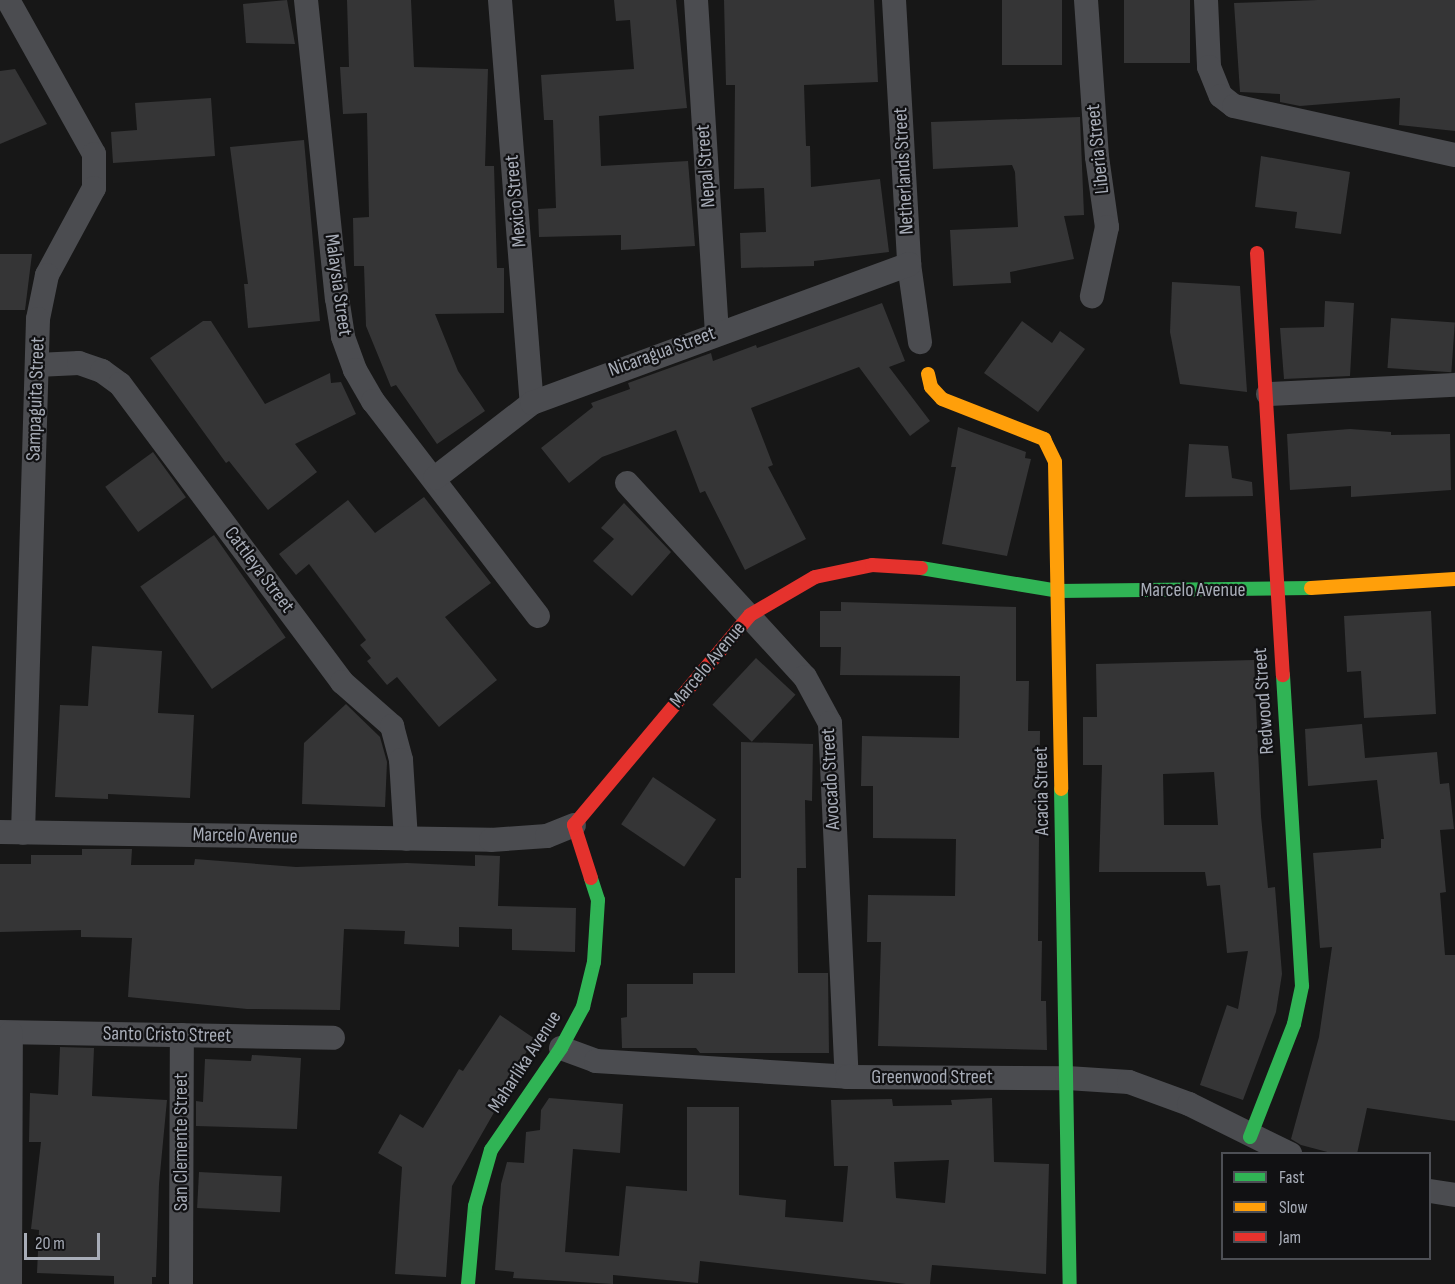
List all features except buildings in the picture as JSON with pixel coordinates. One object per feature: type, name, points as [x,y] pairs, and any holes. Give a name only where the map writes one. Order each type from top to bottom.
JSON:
[{"type":"street","name":"Sampaguita Street","points":[[8,0],[94,154],[94,188],[47,275],[38,319],[38,365],[12,832]]},
{"type":"street","name":"Malaysia Street","points":[[306,0],[343,337],[355,370],[373,401],[435,478],[538,616]]},
{"type":"street","name":"Mexico Street","points":[[500,0],[532,403]]},
{"type":"street","name":"Nepal Street","points":[[696,0],[717,332]]},
{"type":"street","name":"Netherlands Street","points":[[894,0],[909,264],[920,342]]},
{"type":"street","name":"Liberia Street","points":[[1086,0],[1097,157],[1107,227],[1092,296]]},
{"type":"street","points":[[1206,0],[1209,67],[1221,96],[1234,106],[1455,155]]},
{"type":"street","name":"Redwood Street","points":[[1250,1137],[1294,1024],[1302,986],[1275,590],[1268,394],[1257,253]]},
{"type":"street","name":"Nicaragua Street","points":[[435,478],[532,403],[717,332],[909,264]]},
{"type":"street","name":"Cattleya Street","points":[[38,365],[79,363],[102,370],[120,384],[342,682],[392,726],[401,760],[406,839]]},
{"type":"street","name":"Acacia Street","points":[[928,374],[932,387],[942,399],[1033,431],[1052,450],[1058,591],[1070,1284]]},
{"type":"street","points":[[1268,394],[1455,385]]},
{"type":"street","name":"Avocado Street","points":[[627,483],[805,677],[830,723],[847,1077]]},
{"type":"street","name":"Marcelo Avenue","points":[[12,832],[491,840],[547,836],[574,825],[750,615],[815,577],[872,565],[910,566],[1058,591],[1275,590],[1455,579]]},
{"type":"street","name":"Maharlika Avenue","points":[[468,1284],[475,1206],[491,1150],[561,1048],[583,1007],[594,962],[598,900],[574,825]]},
{"type":"street","points":[[5,1032],[10,1284]]},
{"type":"street","name":"Santo Cristo Street","points":[[5,1032],[333,1038]]},
{"type":"street","name":"San Clemente Street","points":[[181,1284],[182,1035]]},
{"type":"street","name":"Greenwood Street","points":[[561,1048],[596,1061],[847,1077],[1067,1077],[1129,1082],[1189,1104],[1250,1137],[1285,1152]]},
{"type":"street","points":[[1431,1191],[1455,1195]]},
{"type":"traffic: fast","points":[[921,568],[1058,591],[1311,588]]},
{"type":"traffic: fast","points":[[1250,1137],[1294,1024],[1302,986],[1283,675]]},
{"type":"traffic: fast","points":[[1061,789],[1070,1284]]},
{"type":"traffic: fast","points":[[468,1284],[475,1206],[491,1150],[561,1048],[583,1007],[594,962],[598,900],[591,878]]},
{"type":"traffic: slow","points":[[928,374],[931,387],[942,399],[1044,439],[1055,462],[1061,789]]},
{"type":"traffic: slow","points":[[1311,588],[1455,579]]},
{"type":"traffic: jam","points":[[1257,253],[1283,675]]},
{"type":"traffic: jam","points":[[591,878],[574,825],[750,615],[815,577],[872,565],[921,568]]}]
